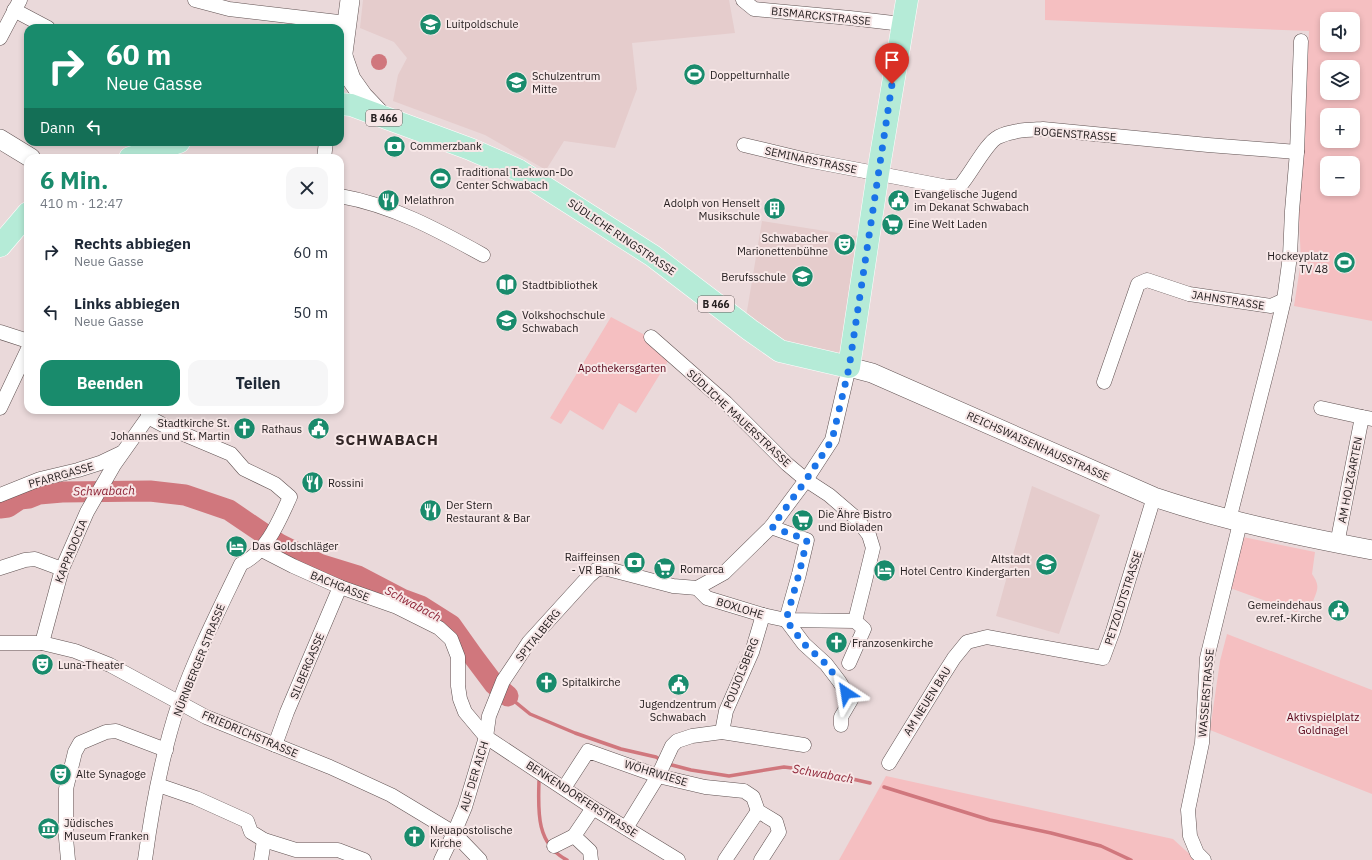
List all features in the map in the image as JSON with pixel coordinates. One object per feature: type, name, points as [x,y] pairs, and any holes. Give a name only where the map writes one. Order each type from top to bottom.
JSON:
[{"type":"main road","points":[[344,46],[350,0]]},
{"type":"main road","points":[[849,368],[878,173],[907,0]]},
{"type":"main road","points":[[344,68],[363,96],[382,117]]},
{"type":"main road","name":"SÜDLICHE RINGSTRASSE","points":[[344,104],[351,105],[470,149],[518,170],[653,256],[780,351],[849,368]]},
{"type":"main road","points":[[0,139],[24,154]]},
{"type":"main road","points":[[142,154],[166,146]]},
{"type":"main road","points":[[0,246],[24,218]]},
{"type":"main road","name":"REICHSWAISENHAUSSTRASSE","points":[[849,368],[872,373],[1154,497],[1191,510],[1337,544],[1372,550]]},
{"type":"street","points":[[195,0],[229,9],[348,23]]},
{"type":"street","name":"BISMARCKSTRASSE","points":[[743,0],[754,9],[902,24]]},
{"type":"street","points":[[0,38],[17,5],[43,24]]},
{"type":"street","points":[[1234,521],[1284,300],[1290,256],[1302,41]]},
{"type":"street","name":"BOGENSTRASSE","points":[[878,173],[948,187],[960,186],[966,180],[991,143],[997,138],[1017,131],[1044,129],[1184,143],[1297,152]]},
{"type":"street","name":"SEMINARSTRASSE","points":[[744,145],[807,160],[878,173]]},
{"type":"street","points":[[344,197],[400,213],[438,230],[483,255]]},
{"type":"street","name":"JAHNSTRASSE","points":[[1104,382],[1138,284],[1147,280],[1189,294],[1271,306],[1284,300]]},
{"type":"street","points":[[0,332],[24,340]]},
{"type":"street","name":"SÜDLICHE MAUERSTRASSE","points":[[651,337],[726,403],[787,464],[806,480],[829,495],[857,520],[869,535],[873,548],[855,621]]},
{"type":"street","points":[[0,408],[24,357]]},
{"type":"street","points":[[697,588],[724,573],[772,527],[806,480],[832,440],[849,368]]},
{"type":"street","name":"AM HOLZGARTEN","points":[[1321,408],[1367,418],[1337,544]]},
{"type":"street","points":[[118,459],[147,414]]},
{"type":"street","name":"NÜRNBERGER STRASSE","points":[[145,860],[158,785],[179,703],[207,635],[241,564],[250,560],[262,546],[276,526],[290,497],[275,484],[244,469],[231,454],[167,427],[149,414]]},
{"type":"street","name":"PFARRGASSE","points":[[0,495],[40,479],[118,459]]},
{"type":"street","name":"KAPPADOCIA","points":[[42,643],[62,570],[87,512],[118,459]]},
{"type":"street","name":"PETZOLDTSTRASSE","points":[[967,642],[987,637],[1103,658],[1113,632],[1154,497]]},
{"type":"street","name":"WASSERSTRASSE","points":[[1204,860],[1197,854],[1190,836],[1188,810],[1202,743],[1207,658],[1234,521]]},
{"type":"street","points":[[772,527],[807,540],[786,620],[804,644],[826,664],[851,700],[841,717],[841,725]]},
{"type":"street","name":"BACHGASSE","points":[[262,546],[293,566],[340,587],[397,607],[439,628],[451,639],[458,657],[458,686],[460,699],[465,712],[486,737]]},
{"type":"street","points":[[0,568],[35,558],[62,570]]},
{"type":"street","name":"SPITALBERG","points":[[489,716],[503,681],[529,642],[556,611],[596,570],[604,568],[673,586],[697,588]]},
{"type":"street","name":"SILBERGASSE","points":[[275,745],[287,712],[340,587]]},
{"type":"street","name":"BOXLOHE","points":[[697,588],[707,598],[763,615],[786,620],[855,621]]},
{"type":"street","name":"POUJOLSBERG","points":[[722,732],[726,711],[752,652],[763,615]]},
{"type":"street","points":[[850,662],[864,629],[855,621]]},
{"type":"street","name":"AM NEUEN BAU","points":[[890,763],[950,663],[967,642]]},
{"type":"street","name":"FRIEDRICHSTRASSE","points":[[0,643],[42,643],[75,651],[110,665],[206,717],[330,767],[391,795],[454,834],[480,860]]},
{"type":"street","name":"AUF DER AICH","points":[[440,860],[454,834],[465,807],[486,737],[489,716]]},
{"type":"street","points":[[68,860],[66,838],[66,789],[75,752],[80,743],[106,732],[116,730],[166,750]]},
{"type":"street","points":[[626,828],[659,773],[672,746],[677,741],[692,736],[722,732],[804,745]]},
{"type":"street","name":"BENKENDORFERSTRASSE","points":[[486,737],[592,808],[626,828],[662,856],[678,860]]},
{"type":"street","name":"WÖHRWIESE","points":[[564,788],[588,751],[705,787],[744,791],[753,797],[758,811],[776,822],[779,832],[761,860]]},
{"type":"street","points":[[158,785],[196,798],[247,821],[251,832],[264,840],[296,850],[338,850],[364,860]]},
{"type":"street","points":[[554,846],[574,836],[592,808]]},
{"type":"street","points":[[725,860],[758,811]]},
{"type":"street","points":[[574,836],[590,851],[591,860]]},
{"type":"street","points":[[261,860],[264,840]]},
{"type":"shaded area","name":"Schulzentrum Mitte","points":[[363,0],[729,0],[735,33],[632,43],[637,89],[615,148],[564,141],[546,170],[485,135],[393,101],[398,75],[407,58],[394,42],[360,28]]},
{"type":"shaded area","points":[[376,54],[382,54],[387,59],[385,68],[382,70],[376,70],[371,65],[371,59]]},
{"type":"shaded area","name":"Berufsschule","points":[[762,221],[857,236],[840,354],[784,345],[746,317]]},
{"type":"shaded area","name":"Altstadt Kindergarten","points":[[1032,486],[1100,515],[1059,634],[996,616]]},
{"type":"green space","points":[[1045,0],[1372,0],[1372,321],[1294,306],[1301,261],[1298,198],[1303,153],[1309,31],[1045,20]]},
{"type":"green space","name":"Apothekersgarten","points":[[611,317],[643,334],[660,346],[668,361],[636,413],[619,403],[603,430],[570,410],[561,424],[550,418]]},
{"type":"green space","points":[[1243,537],[1315,552],[1312,574],[1315,578],[1317,592],[1312,604],[1296,612],[1230,588]]},
{"type":"green space","name":"Aktivspielplatz Goldnagel","points":[[1227,634],[1372,690],[1372,794],[1210,730],[1220,661]]},
{"type":"green space","points":[[886,776],[1173,839],[1196,860],[839,860]]},
{"type":"waterway","name":"Schwabach","points":[[0,508],[8,507],[20,499],[29,498],[39,494],[62,492],[150,491],[185,495],[229,510],[279,544],[319,564],[358,576],[402,599],[421,606],[451,625],[494,684],[508,696]]},
{"type":"waterway","name":"Schwabach","points":[[508,696],[530,714],[575,733],[621,749],[656,757],[661,760]]},
{"type":"waterway","name":"Schwabach","points":[[668,764],[691,770],[729,776],[784,767],[817,771],[870,783]]},
{"type":"waterway","points":[[539,781],[539,815],[544,836],[549,845],[567,860]]},
{"type":"waterway","name":"Schwabach","points":[[884,787],[990,820],[1051,833],[1101,846],[1131,860]]},
{"type":"place","name":"Luitpoldschule","points":[[431,24]]},
{"type":"place","name":"Doppelturnhalle","points":[[694,75]]},
{"type":"place","name":"Schulzentrum Mitte","points":[[516,82]]},
{"type":"place","name":"Commerzbank","points":[[394,146]]},
{"type":"place","name":"Traditional Taekwon-Do Center Schwabach","points":[[440,178]]},
{"type":"place","name":"Melathron","points":[[388,200]]},
{"type":"place","name":"Evangelische Jugend im Dekanat Schwabach","points":[[899,200]]},
{"type":"place","name":"Adolph von Henselt Musikschule","points":[[775,209]]},
{"type":"place","name":"Eine Welt Laden","points":[[892,224]]},
{"type":"place","name":"Schwabacher Marionettenbühne","points":[[844,244]]},
{"type":"place","name":"Hockeyplatz TV 48","points":[[1344,262]]},
{"type":"place","name":"Berufsschule","points":[[802,277]]},
{"type":"place","name":"Stadtbibliothek","points":[[507,285]]},
{"type":"place","name":"Volkshochschule Schwabach","points":[[507,321]]},
{"type":"place","name":"Stadtkirche St. Johannes und St. Martin","points":[[245,429]]},
{"type":"place","name":"Rathaus","points":[[318,429]]},
{"type":"place","name":"Rossini","points":[[312,483]]},
{"type":"place","name":"Der Stern Restaurant & Bar","points":[[430,511]]},
{"type":"place","name":"Die Ähre Bistro und Bioladen","points":[[803,520]]},
{"type":"place","name":"Das Goldschläger","points":[[236,546]]},
{"type":"place","name":"Raiffeinsen - VR Bank","points":[[635,563]]},
{"type":"place","name":"Altstadt Kindergarten","points":[[1046,565]]},
{"type":"place","name":"Romarca","points":[[665,569]]},
{"type":"place","name":"Hotel Centro","points":[[884,571]]},
{"type":"place","name":"Gemeindehaus ev.ref.-Kirche","points":[[1338,611]]},
{"type":"place","name":"Franzosenkirche","points":[[836,643]]},
{"type":"place","name":"Luna-Theater","points":[[42,665]]},
{"type":"place","name":"Spitalkirche","points":[[547,682]]},
{"type":"place","name":"Jugendzentrum Schwabach","points":[[678,684]]},
{"type":"place","name":"Alte Synagoge","points":[[60,774]]},
{"type":"place","name":"Jüdisches Museum Franken","points":[[48,829]]},
{"type":"place","name":"Neuapostolische Kirche","points":[[415,836]]},
{"type":"district","name":"SCHWABACH","points":[[387,440]]},
{"type":"route","points":[[846,693],[826,664],[804,644],[786,620],[807,540],[772,527],[806,480],[832,440],[849,368],[892,84]]}]
